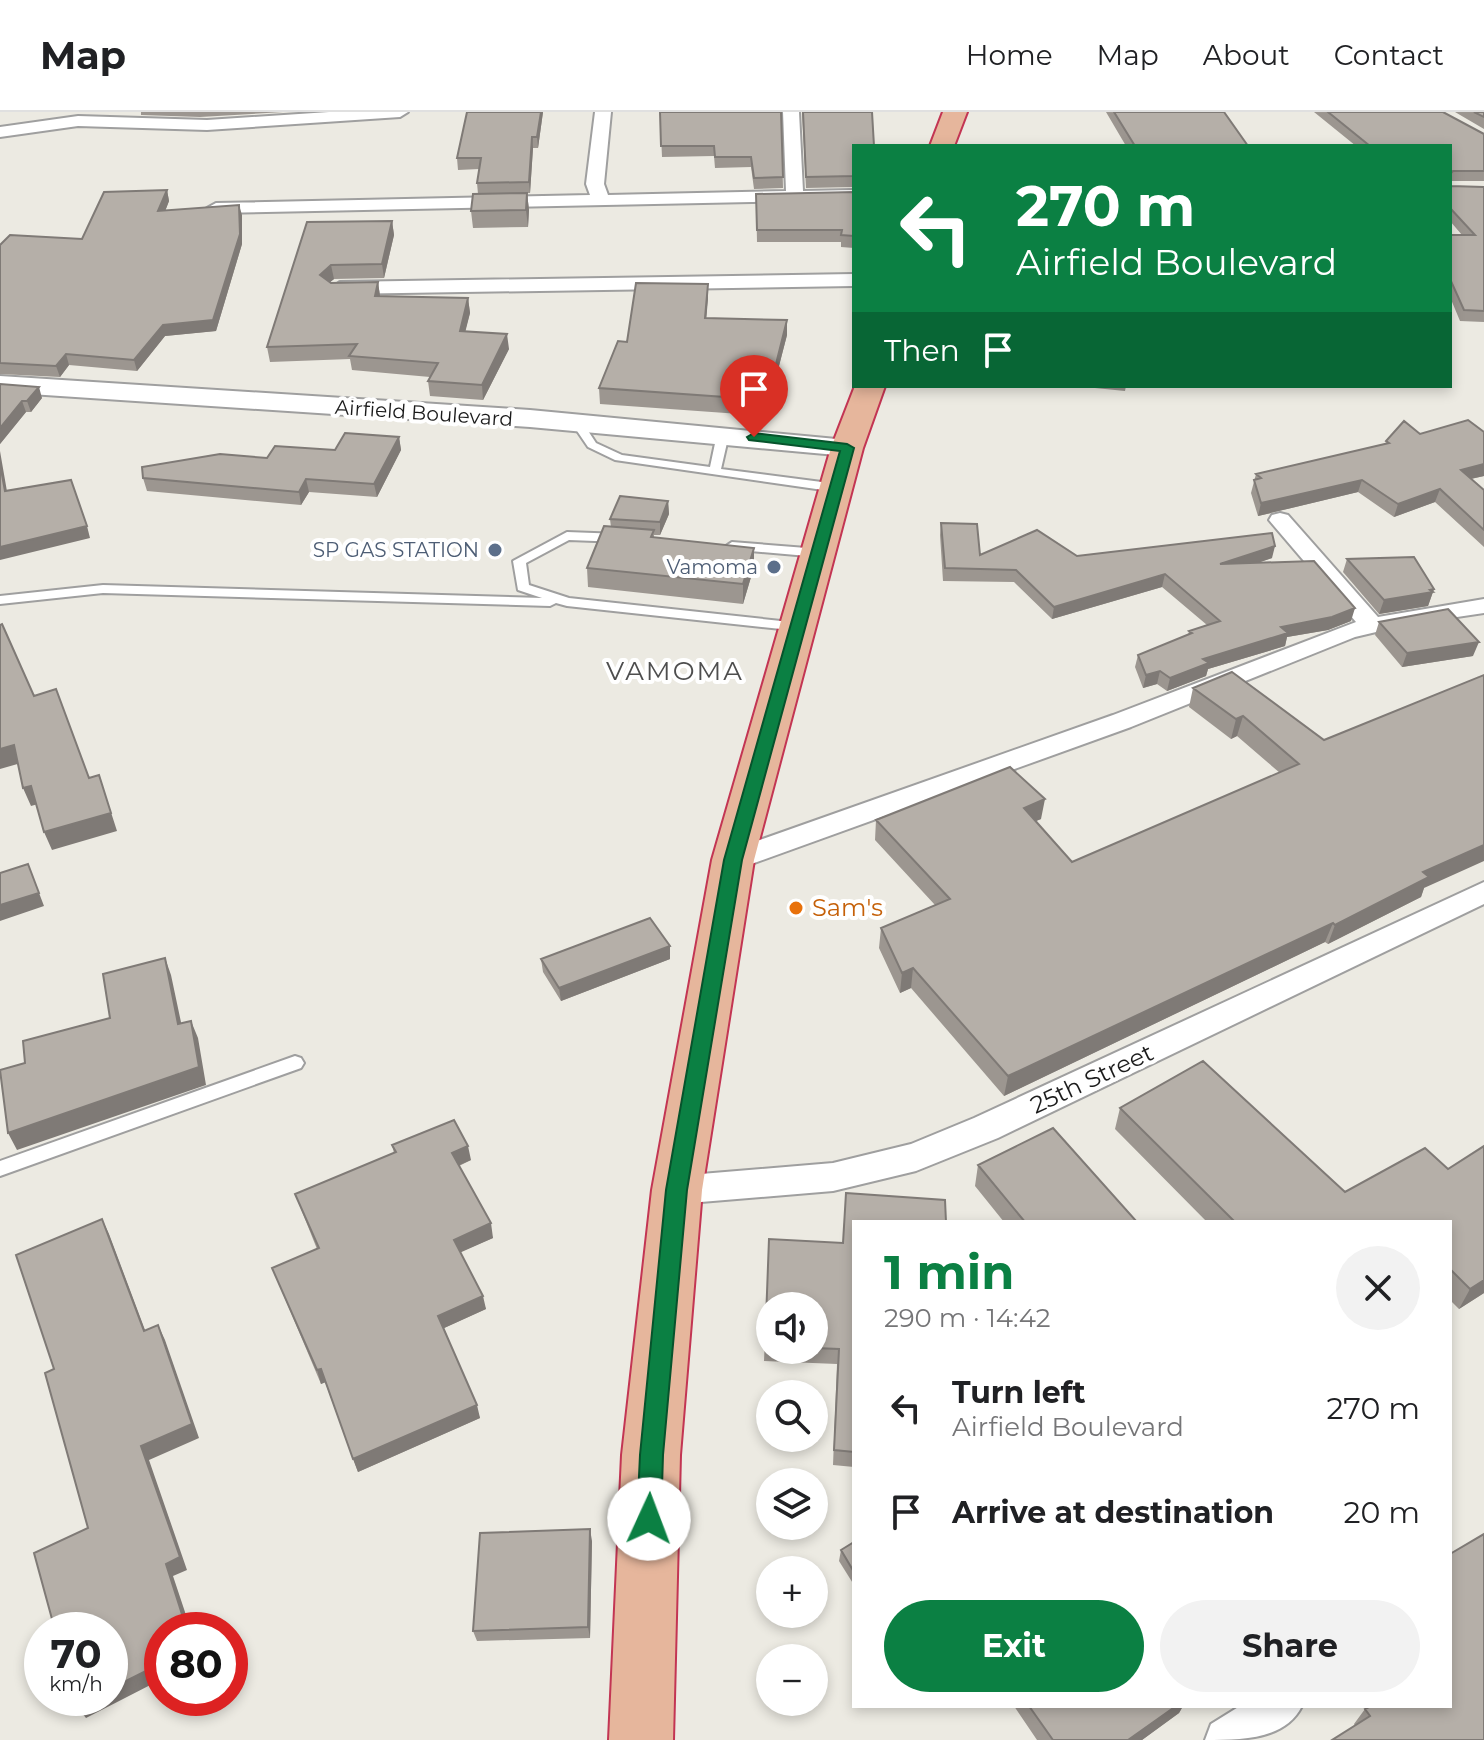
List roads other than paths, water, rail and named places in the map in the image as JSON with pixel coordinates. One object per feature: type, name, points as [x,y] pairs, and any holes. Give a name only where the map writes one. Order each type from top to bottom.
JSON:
[{"type":"highway","points":[[943,144],[955,112]]},
{"type":"highway","points":[[641,1740],[651,1455],[677,1190],[733,860],[842,468],[869,388]]},
{"type":"street","points":[[0,132],[78,121],[207,125],[400,112]]},
{"type":"street","points":[[601,200],[595,184],[603,112]]},
{"type":"street","points":[[791,112],[795,196]]},
{"type":"street","points":[[216,208],[852,195]]},
{"type":"street","points":[[334,288],[852,280]]},
{"type":"street","name":"Airfield Boulevard","points":[[0,384],[723,434],[842,468]]},
{"type":"street","points":[[1280,520],[1372,626]]},
{"type":"street","points":[[733,860],[1122,721],[1347,632],[1484,606]]},
{"type":"street","name":"25th Street","points":[[677,1190],[833,1177],[916,1157],[1000,1122],[1484,892]]},
{"type":"street","points":[[1227,1740],[1277,1708]]},
{"type":"lane","points":[[577,422],[592,445],[619,458],[715,471],[842,468]]},
{"type":"lane","points":[[715,471],[723,434]]},
{"type":"lane","points":[[567,602],[523,587],[519,561],[567,536],[640,539]]},
{"type":"lane","points":[[715,545],[819,553]]},
{"type":"lane","points":[[0,600],[103,589],[567,602],[800,627]]},
{"type":"lane","points":[[0,1169],[295,1063]]},
{"type":"place","name":"SP GAS STATION","points":[[495,550]]},
{"type":"place","name":"Vamoma","points":[[774,567]]},
{"type":"place","name":"Sam's","points":[[796,908]]},
{"type":"district","name":"VAMOMA","points":[[675,671]]}]
